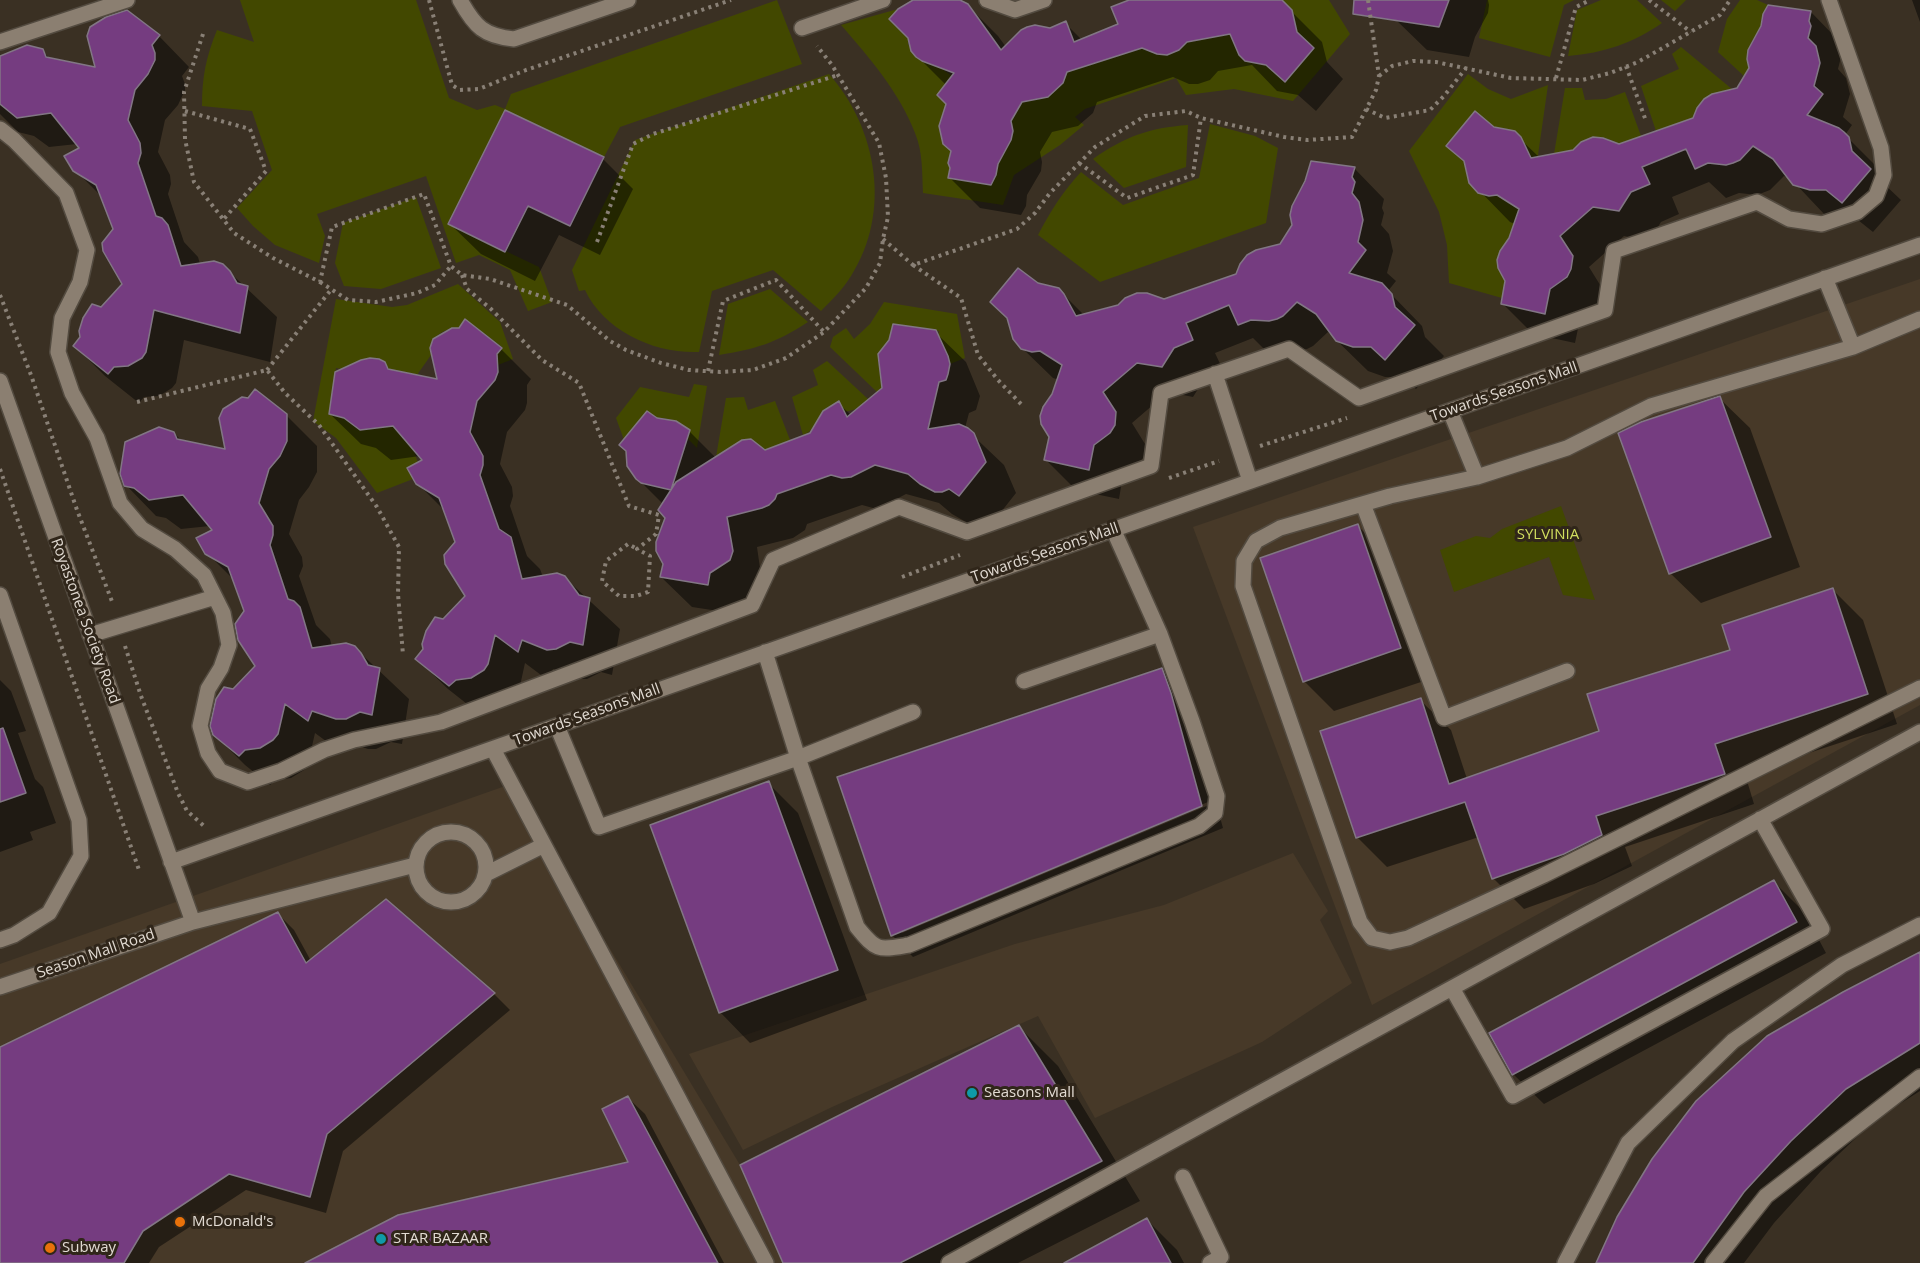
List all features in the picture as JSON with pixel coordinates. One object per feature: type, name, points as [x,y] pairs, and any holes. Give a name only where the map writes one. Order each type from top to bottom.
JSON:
[{"type":"street","points":[[0,42],[127,0]]},
{"type":"street","points":[[460,0],[477,26],[495,37],[514,39],[628,0]]},
{"type":"street","points":[[802,28],[883,0]]},
{"type":"street","points":[[987,0],[1015,10],[1044,0]]},
{"type":"street","points":[[0,129],[14,140],[66,193],[87,250],[80,282],[62,318],[58,352],[72,393],[97,438],[120,503],[142,529],[175,549],[204,575],[223,613],[229,645],[208,689],[200,726],[208,753],[220,771],[248,782],[281,771],[324,750],[354,740],[441,722],[752,605],[773,561],[899,507],[967,531],[1151,466],[1161,393],[1289,349],[1359,398],[1605,310],[1614,251],[1757,202],[1789,219],[1822,224],[1857,212],[1876,195],[1880,185],[1884,174],[1881,148],[1828,0]]},
{"type":"street","name":"Towards Seasons Mall","points":[[171,862],[1920,245]]},
{"type":"street","points":[[1825,278],[1853,347]]},
{"type":"street","points":[[1920,319],[1853,347],[1652,406],[1568,448],[1477,477],[1390,496],[1280,528],[1256,541],[1244,561],[1243,586],[1360,922],[1372,938],[1390,942],[1408,938],[1544,875],[1920,688]]},
{"type":"street","points":[[1215,374],[1250,482]]},
{"type":"street","name":"Royastonea Society Road","points":[[0,381],[193,922]]},
{"type":"street","points":[[1450,411],[1477,477]]},
{"type":"street","points":[[1363,504],[1444,718],[1567,670]]},
{"type":"street","points":[[765,652],[798,758],[856,927],[869,942],[882,949],[909,945],[1199,826],[1215,813],[1217,796],[1160,634],[1113,529]]},
{"type":"street","points":[[0,595],[79,820],[81,856],[49,913],[14,935],[0,940]]},
{"type":"street","points":[[90,635],[215,597]]},
{"type":"street","points":[[1024,681],[1160,634]]},
{"type":"street","points":[[557,726],[599,827],[798,758],[914,712]]},
{"type":"street","points":[[949,1263],[1920,732]]},
{"type":"street","points":[[493,748],[766,1263]]},
{"type":"street","points":[[1452,988],[1513,1096],[1822,929],[1760,819]]},
{"type":"street","points":[[455,831],[476,842],[483,851],[486,874],[474,894],[464,900],[452,902],[441,900],[430,896],[422,888],[417,877],[417,854],[433,836],[455,831]]},
{"type":"street","points":[[486,874],[544,845]]},
{"type":"street","name":"Season Mall Road","points":[[0,987],[193,922],[416,865]]},
{"type":"street","points":[[1564,1263],[1628,1143],[1725,1048],[1842,965],[1920,925]]},
{"type":"street","points":[[1713,1263],[1766,1196],[1920,1077]]},
{"type":"street","points":[[1183,1178],[1221,1257],[1210,1263]]},
{"type":"path","points":[[429,0],[452,85],[460,90],[479,89],[526,70],[731,0]]},
{"type":"path","points":[[913,265],[1017,229],[1035,213],[1050,193],[1095,147],[1145,116],[1186,111],[1201,118],[1261,133],[1307,140],[1352,137],[1376,90],[1379,76],[1368,0]]},
{"type":"path","points":[[1556,78],[1576,7],[1590,0]]},
{"type":"path","points":[[1649,0],[1691,32]]},
{"type":"path","points":[[1379,76],[1392,66],[1413,61],[1436,62],[1511,78],[1582,80],[1610,73],[1626,66],[1691,32],[1719,15],[1730,0]]},
{"type":"path","points":[[462,275],[490,279],[567,305],[610,341],[626,350],[661,363],[689,370],[753,370],[786,358],[824,332],[866,288],[880,263],[888,217],[886,178],[879,143],[832,65],[802,28]]},
{"type":"path","points":[[203,34],[184,92],[185,139],[194,182],[234,233],[348,300],[376,302],[417,292],[435,285],[452,266]]},
{"type":"path","points":[[1626,66],[1646,121]]},
{"type":"path","points":[[1366,109],[1385,118],[1430,110],[1466,68]]},
{"type":"path","points":[[597,242],[633,144],[653,134],[838,75]]},
{"type":"path","points":[[185,111],[250,129],[266,171],[223,219]]},
{"type":"path","points":[[1079,162],[1127,198],[1193,174],[1201,118]]},
{"type":"path","points":[[320,282],[332,227],[424,194],[452,266],[462,275],[467,289],[491,309],[542,360],[579,383],[629,506],[659,515],[656,534],[637,549]]},
{"type":"path","points":[[883,239],[913,265],[961,298],[978,355],[1021,404]]},
{"type":"path","points":[[708,371],[723,301],[776,280],[824,332]]},
{"type":"path","points":[[137,402],[267,370],[330,291]]},
{"type":"path","points":[[267,370],[285,393],[319,425],[377,507],[399,547],[398,594],[403,655]]},
{"type":"path","points":[[0,469],[139,870]]},
{"type":"path","points":[[628,544],[637,549],[650,556],[648,592],[636,596],[619,596],[602,581],[606,561],[628,544]]},
{"type":"shaded area","points":[[1920,279],[1920,705],[1372,1005],[1193,527]]},
{"type":"shaded area","points":[[511,784],[740,1165],[783,1263],[0,1263],[0,964]]},
{"type":"shaded area","points":[[1293,853],[1328,911],[1320,920],[1352,983],[1262,1042],[1095,1118],[1038,1016],[832,1107],[743,1150],[689,1054],[1015,944],[1164,905]]},
{"type":"green space","points":[[240,0],[416,0],[449,98],[477,110],[495,105],[505,109],[511,94],[777,0],[802,64],[620,127],[604,157],[505,110],[449,224],[539,267],[552,302],[528,311],[510,270],[479,255],[456,263],[426,176],[317,214],[325,236],[319,263],[275,245],[253,226],[237,208],[272,170],[252,111],[202,106],[205,67],[217,30],[254,42]]},
{"type":"green space","points":[[1281,0],[1329,0],[1350,34],[1293,101],[1234,89],[1186,95],[1176,78],[1085,109],[1075,117],[1084,125],[1060,145],[1014,175],[1003,205],[923,193],[922,163],[909,118],[883,76],[841,25],[898,9],[889,20],[908,38],[908,44],[916,57],[935,64],[952,76],[937,95],[943,101],[954,105],[952,112],[944,110],[940,127],[941,137],[951,151],[948,178],[991,185],[996,175],[997,159],[1003,154],[1010,141],[1012,101],[1038,98],[1052,93],[1063,81],[1067,72],[1142,48],[1153,53],[1170,53],[1185,44],[1183,39],[1217,25],[1233,37],[1239,55],[1245,61],[1266,65],[1285,81],[1314,48],[1297,32],[1292,10]]},
{"type":"green space","points":[[1487,0],[1574,0],[1564,5],[1550,57],[1479,38]]},
{"type":"green space","points":[[1601,0],[1637,0],[1662,23],[1618,46],[1568,56],[1577,10]]},
{"type":"green space","points":[[1661,0],[1686,0],[1675,11]]},
{"type":"green space","points":[[1740,0],[1757,0],[1768,5],[1761,21],[1762,31],[1754,38],[1750,47],[1749,68],[1744,76],[1718,52],[1727,19]]},
{"type":"green space","points":[[1681,47],[1738,94],[1716,93],[1700,104],[1693,118],[1656,131],[1641,86],[1679,69],[1672,54]]},
{"type":"green space","points":[[829,74],[858,119],[868,145],[875,198],[872,225],[864,251],[848,281],[821,311],[773,270],[712,291],[699,352],[682,352],[665,349],[633,337],[605,317],[585,290],[579,291],[572,270],[635,140]]},
{"type":"green space","points":[[1468,74],[1488,89],[1511,99],[1548,85],[1537,162],[1527,155],[1515,131],[1494,127],[1475,112],[1446,146],[1464,161],[1469,183],[1478,192],[1489,196],[1497,195],[1519,209],[1511,234],[1497,262],[1506,279],[1502,298],[1449,283],[1447,245],[1439,212],[1409,151]]},
{"type":"green space","points":[[1565,88],[1582,88],[1585,100],[1606,99],[1625,92],[1641,136],[1619,144],[1607,139],[1590,138],[1575,148],[1577,153],[1554,154]]},
{"type":"green space","points":[[1210,124],[1255,136],[1278,148],[1266,223],[1100,282],[1038,235],[1057,202],[1081,172],[1123,205],[1199,178]]},
{"type":"green space","points":[[1188,125],[1186,167],[1124,188],[1093,159],[1116,144],[1138,134],[1161,128]]},
{"type":"green space","points":[[416,197],[441,268],[381,289],[344,286],[335,263],[343,223]]},
{"type":"green space","points":[[458,284],[500,322],[513,359],[498,365],[495,358],[502,347],[465,319],[459,328],[442,332],[434,339],[430,349],[431,355],[417,375],[388,369],[385,362],[374,359],[361,361],[349,370],[336,368],[329,414],[344,418],[360,430],[375,429],[376,423],[393,426],[414,451],[418,463],[408,468],[413,479],[377,493],[336,438],[313,421],[336,299],[392,307],[407,305]]},
{"type":"green space","points":[[770,289],[808,322],[765,344],[719,355],[728,304]]},
{"type":"green space","points":[[884,302],[957,314],[965,358],[950,364],[948,356],[937,344],[939,331],[893,324],[889,340],[878,354],[879,369],[885,372],[882,388],[877,392],[830,347],[833,337],[846,328],[854,339],[870,324]]},
{"type":"green space","points":[[827,361],[868,399],[856,409],[845,412],[840,403],[832,406],[812,429],[803,435],[792,397],[818,385],[813,370]]},
{"type":"green space","points":[[694,384],[707,386],[697,448],[687,438],[689,430],[666,418],[657,418],[624,440],[616,418],[640,387],[689,397]]},
{"type":"green space","points":[[744,397],[748,410],[775,401],[790,440],[765,450],[751,441],[744,440],[729,448],[730,452],[716,457],[726,398]]},
{"type":"green space","name":"SYLVINIA","points":[[1561,506],[1595,600],[1563,595],[1549,557],[1454,592],[1440,550],[1476,536],[1490,538],[1502,529]]},
{"type":"building","points":[[913,0],[960,0],[968,4],[1001,50],[1027,27],[1035,25],[1050,28],[1066,21],[1074,42],[1118,24],[1111,7],[1129,0],[1282,0],[1292,10],[1297,32],[1314,48],[1285,82],[1266,65],[1245,61],[1239,55],[1230,34],[1187,42],[1179,50],[1167,55],[1142,48],[1067,72],[1063,83],[1048,97],[1022,102],[1011,121],[1013,131],[1011,140],[998,164],[991,185],[948,178],[951,151],[943,144],[939,126],[946,104],[937,95],[954,73],[916,57],[911,51],[908,38],[889,19],[898,9]]},
{"type":"building","points":[[1354,0],[1449,0],[1439,27],[1353,14]]},
{"type":"building","points":[[1768,5],[1811,11],[1808,38],[1816,46],[1820,63],[1814,86],[1823,94],[1807,115],[1844,132],[1849,137],[1852,151],[1871,169],[1842,203],[1826,190],[1810,190],[1793,185],[1773,159],[1753,146],[1740,160],[1733,163],[1726,165],[1708,163],[1695,169],[1686,149],[1642,167],[1650,184],[1631,192],[1619,211],[1593,207],[1560,236],[1573,256],[1571,269],[1567,277],[1550,289],[1545,314],[1501,304],[1505,281],[1498,268],[1497,260],[1509,238],[1519,209],[1497,195],[1489,196],[1478,193],[1469,183],[1464,161],[1446,146],[1475,111],[1494,127],[1515,131],[1521,137],[1531,158],[1573,150],[1581,142],[1593,137],[1619,144],[1693,118],[1704,99],[1712,94],[1737,88],[1749,68],[1748,50],[1761,26],[1763,14]]},
{"type":"building","points":[[127,10],[160,35],[152,45],[155,60],[148,74],[135,90],[128,120],[140,143],[141,153],[138,163],[156,216],[162,218],[168,225],[181,266],[214,261],[223,264],[237,283],[248,286],[240,333],[154,310],[146,352],[142,358],[128,366],[114,367],[108,374],[73,346],[80,337],[79,331],[83,318],[92,304],[101,307],[122,284],[103,251],[102,243],[113,229],[96,185],[73,171],[64,156],[79,148],[51,113],[17,118],[0,104],[0,56],[27,45],[43,49],[46,57],[95,67],[87,36],[90,27],[106,17]]},
{"type":"building","points":[[505,110],[604,157],[570,226],[528,206],[505,252],[448,224]]},
{"type":"building","points":[[1311,161],[1355,167],[1352,177],[1355,182],[1352,193],[1359,202],[1363,220],[1358,242],[1366,250],[1349,273],[1382,283],[1392,294],[1395,307],[1415,325],[1385,360],[1371,347],[1353,347],[1336,341],[1316,314],[1297,302],[1277,319],[1251,320],[1238,325],[1229,305],[1186,323],[1193,340],[1174,348],[1162,367],[1137,363],[1103,392],[1116,412],[1115,425],[1110,433],[1094,445],[1089,470],[1044,460],[1049,437],[1041,424],[1040,416],[1052,394],[1062,365],[1040,351],[1032,352],[1021,349],[1013,339],[1007,318],[990,302],[1018,268],[1038,283],[1059,288],[1076,316],[1118,305],[1125,298],[1137,293],[1147,293],[1164,299],[1236,274],[1247,255],[1256,250],[1280,244],[1292,225],[1290,215],[1292,206],[1305,181]]},
{"type":"building","points":[[465,319],[502,348],[497,354],[498,372],[495,380],[477,401],[470,432],[483,456],[480,475],[499,529],[511,537],[522,579],[557,573],[565,576],[579,595],[590,598],[583,645],[570,642],[556,649],[547,650],[522,640],[518,652],[495,635],[488,664],[484,670],[471,678],[456,680],[449,686],[415,659],[423,649],[422,644],[426,631],[435,617],[443,619],[465,596],[445,564],[444,555],[455,542],[439,498],[416,484],[407,468],[422,460],[393,426],[360,430],[344,418],[329,414],[335,372],[361,360],[379,359],[385,362],[388,369],[437,379],[430,348],[433,339],[452,328],[459,328]]},
{"type":"building","points":[[893,324],[936,330],[948,356],[950,364],[948,374],[946,380],[939,382],[928,429],[959,424],[968,428],[974,433],[986,462],[959,496],[949,489],[935,492],[908,474],[875,465],[851,477],[842,478],[831,475],[777,494],[769,505],[762,508],[727,517],[733,551],[730,560],[710,573],[708,585],[660,577],[663,564],[656,551],[656,542],[665,518],[658,510],[676,482],[742,440],[751,439],[765,450],[810,433],[823,411],[839,401],[847,417],[882,388],[878,354],[889,340]]},
{"type":"building","points":[[255,389],[287,414],[287,441],[280,456],[269,469],[259,503],[273,526],[270,545],[288,599],[300,607],[312,648],[346,643],[355,646],[368,665],[380,668],[372,715],[360,712],[346,719],[336,719],[312,711],[308,721],[285,704],[278,734],[273,740],[260,748],[245,750],[239,756],[213,735],[210,726],[216,699],[224,687],[233,689],[255,666],[238,640],[235,624],[244,611],[228,567],[205,554],[196,538],[212,530],[183,495],[149,500],[134,488],[124,486],[120,474],[125,442],[159,427],[174,432],[177,439],[225,449],[219,418],[223,409],[242,397],[248,398]]},
{"type":"building","points":[[1720,396],[1771,537],[1669,574],[1618,433],[1641,422]]},
{"type":"building","points":[[647,411],[657,418],[676,421],[690,430],[671,490],[641,483],[636,479],[627,466],[626,451],[619,445]]},
{"type":"building","points":[[1358,524],[1401,648],[1303,682],[1260,558]]},
{"type":"building","points":[[1833,588],[1868,694],[1715,744],[1725,774],[1596,816],[1602,835],[1564,854],[1492,879],[1465,802],[1356,838],[1320,731],[1421,698],[1449,784],[1599,731],[1587,694],[1730,650],[1722,625]]},
{"type":"building","points":[[1162,668],[1202,806],[891,936],[837,777]]},
{"type":"building","points":[[3,728],[26,793],[0,802],[0,729]]},
{"type":"building","points":[[769,781],[838,970],[719,1013],[650,825]]},
{"type":"building","points":[[1774,880],[1797,922],[1512,1075],[1489,1033]]},
{"type":"building","points":[[386,899],[495,993],[327,1134],[310,1197],[229,1174],[143,1231],[124,1263],[0,1263],[0,1047],[278,912],[306,963]]},
{"type":"building","points":[[1920,952],[1920,1043],[1846,1089],[1791,1141],[1744,1192],[1693,1263],[1596,1263],[1617,1217],[1652,1159],[1696,1101],[1767,1036],[1843,992]]},
{"type":"building","name":"Seasons Mall","points":[[1019,1025],[1102,1161],[900,1263],[783,1263],[740,1165]]},
{"type":"building","points":[[628,1096],[718,1263],[305,1263],[398,1215],[628,1162],[602,1109]]},
{"type":"building","points":[[1147,1218],[1171,1263],[1064,1263]]},
{"type":"place","name":"Seasons Mall","points":[[972,1093]]},
{"type":"place","name":"McDonald's","points":[[180,1222]]},
{"type":"place","name":"STAR BAZAAR","points":[[381,1239]]},
{"type":"place","name":"Subway","points":[[50,1248]]}]
